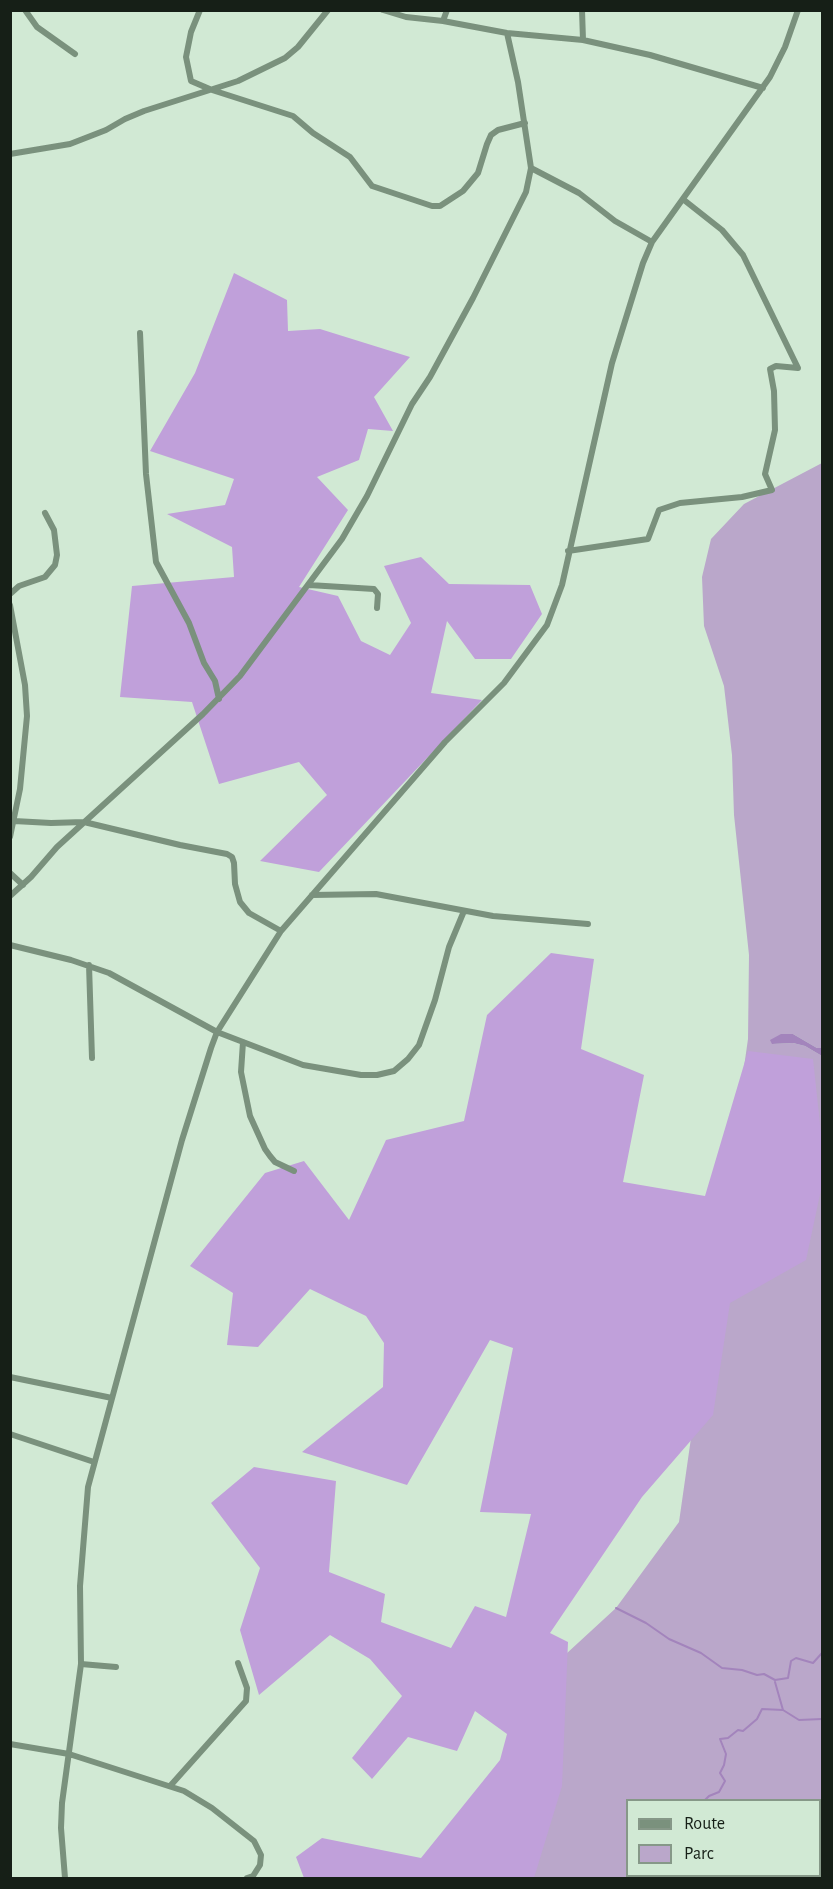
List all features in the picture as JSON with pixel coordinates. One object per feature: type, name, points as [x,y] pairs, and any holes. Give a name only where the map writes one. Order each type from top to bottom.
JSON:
[{"type":"street","points":[[25,10],[37,27],[75,54]]},
{"type":"street","points":[[200,10],[191,32],[186,57],[191,81],[293,116],[313,133],[350,157],[372,186],[432,206],[440,206],[463,191],[478,173],[491,135],[498,130],[525,123]]},
{"type":"street","points":[[10,154],[70,144],[106,130],[144,111],[238,81],[285,58],[298,47],[328,10]]},
{"type":"street","points":[[383,10],[406,17],[443,21],[507,33],[584,40],[650,55],[763,88]]},
{"type":"street","points":[[443,21],[447,10]]},
{"type":"street","points":[[582,10],[584,40]]},
{"type":"street","points":[[65,1878],[62,1812],[81,1664],[83,1535],[88,1487],[182,1140],[218,1032],[281,931],[445,742],[504,683],[547,625],[555,609],[612,363],[634,288],[652,242],[763,88],[785,47],[798,10]]},
{"type":"street","points":[[10,896],[57,847],[219,699],[240,676],[309,585],[342,538],[367,496],[412,404],[430,377],[526,192],[531,168],[519,82],[507,33]]},
{"type":"street","points":[[531,168],[579,193],[615,221],[652,242]]},
{"type":"street","points":[[568,551],[648,539],[659,510],[680,503],[742,497],[772,490],[765,474],[775,430],[774,392],[770,369],[776,366],[798,368],[743,255],[722,230],[684,200]]},
{"type":"street","points":[[140,333],[146,474],[156,562],[189,623],[204,663],[215,681],[219,699]]},
{"type":"street","points":[[10,594],[19,586],[45,577],[55,565],[57,555],[54,530],[45,513]]},
{"type":"street","points":[[309,585],[374,590],[378,594],[376,608]]},
{"type":"street","points":[[10,605],[14,614],[25,685],[27,717],[15,821],[10,837]]},
{"type":"street","points":[[15,821],[84,822],[227,854],[232,857],[234,863],[235,885],[240,902],[249,913],[281,931]]},
{"type":"street","points":[[10,873],[23,885]]},
{"type":"street","points":[[312,895],[376,894],[493,916],[588,924]]},
{"type":"street","points":[[10,945],[89,965],[109,973],[218,1032],[303,1065],[361,1075],[377,1075],[394,1071],[419,1045],[435,1000],[449,947],[464,911]]},
{"type":"street","points":[[89,965],[92,1058]]},
{"type":"street","points":[[243,1042],[241,1071],[250,1116],[270,1156],[275,1162],[294,1171]]},
{"type":"street","points":[[10,1377],[112,1398]]},
{"type":"street","points":[[10,1434],[94,1462]]},
{"type":"street","points":[[171,1785],[246,1701],[247,1688],[238,1663]]},
{"type":"street","points":[[81,1664],[116,1667]]},
{"type":"street","points":[[10,1744],[69,1754],[184,1791],[212,1808],[254,1842],[261,1855],[260,1865],[253,1876],[247,1878]]},
{"type":"green space","points":[[822,463],[822,1048],[817,1048],[793,1034],[772,1044],[793,1043],[805,1046],[822,1056],[822,1878],[533,1878],[566,1654],[616,1608],[679,1522],[748,1039],[749,955],[734,815],[732,755],[724,686],[704,626],[702,577],[711,539],[744,504]]},
{"type":"shaded area","points":[[234,273],[287,300],[288,331],[320,329],[410,357],[374,397],[393,431],[368,429],[359,460],[317,477],[348,510],[299,587],[338,596],[361,641],[390,655],[411,623],[384,566],[421,557],[449,584],[530,585],[542,614],[511,659],[475,659],[447,621],[431,693],[482,700],[319,872],[260,861],[327,795],[299,762],[219,784],[192,702],[120,697],[132,586],[234,577],[232,547],[167,514],[225,505],[234,479],[150,451],[195,373]]},
{"type":"shaded area","points":[[551,953],[594,959],[581,1049],[644,1075],[623,1182],[705,1196],[748,1051],[813,1059],[822,1143],[822,1185],[806,1260],[730,1303],[713,1415],[642,1497],[550,1633],[568,1642],[562,1786],[534,1878],[304,1878],[296,1857],[322,1838],[421,1858],[500,1760],[507,1734],[475,1711],[457,1751],[408,1737],[372,1779],[352,1758],[402,1696],[370,1659],[330,1635],[259,1695],[240,1630],[260,1568],[211,1503],[254,1467],[336,1481],[329,1572],[385,1594],[381,1622],[451,1648],[475,1606],[506,1617],[531,1514],[480,1512],[513,1348],[490,1340],[407,1485],[302,1452],[383,1387],[384,1343],[366,1316],[310,1289],[258,1347],[227,1345],[233,1293],[190,1266],[265,1173],[304,1161],[349,1220],[386,1140],[464,1121],[487,1015]]},
{"type":"shaded area","points":[[781,1034],[793,1034],[817,1048],[822,1048],[822,1056],[805,1046],[793,1043],[772,1044],[770,1040]]},
{"type":"waterway","points":[[616,1608],[646,1623],[669,1639],[701,1653],[722,1668],[742,1670],[757,1675],[764,1674],[775,1680],[788,1678],[791,1661],[796,1658],[813,1663],[822,1653]]},
{"type":"waterway","points":[[775,1682],[783,1710],[799,1720],[822,1719]]},
{"type":"waterway","points":[[706,1799],[719,1792],[725,1781],[720,1773],[726,1754],[720,1739],[728,1738],[738,1730],[743,1731],[757,1719],[762,1709],[783,1710]]}]
